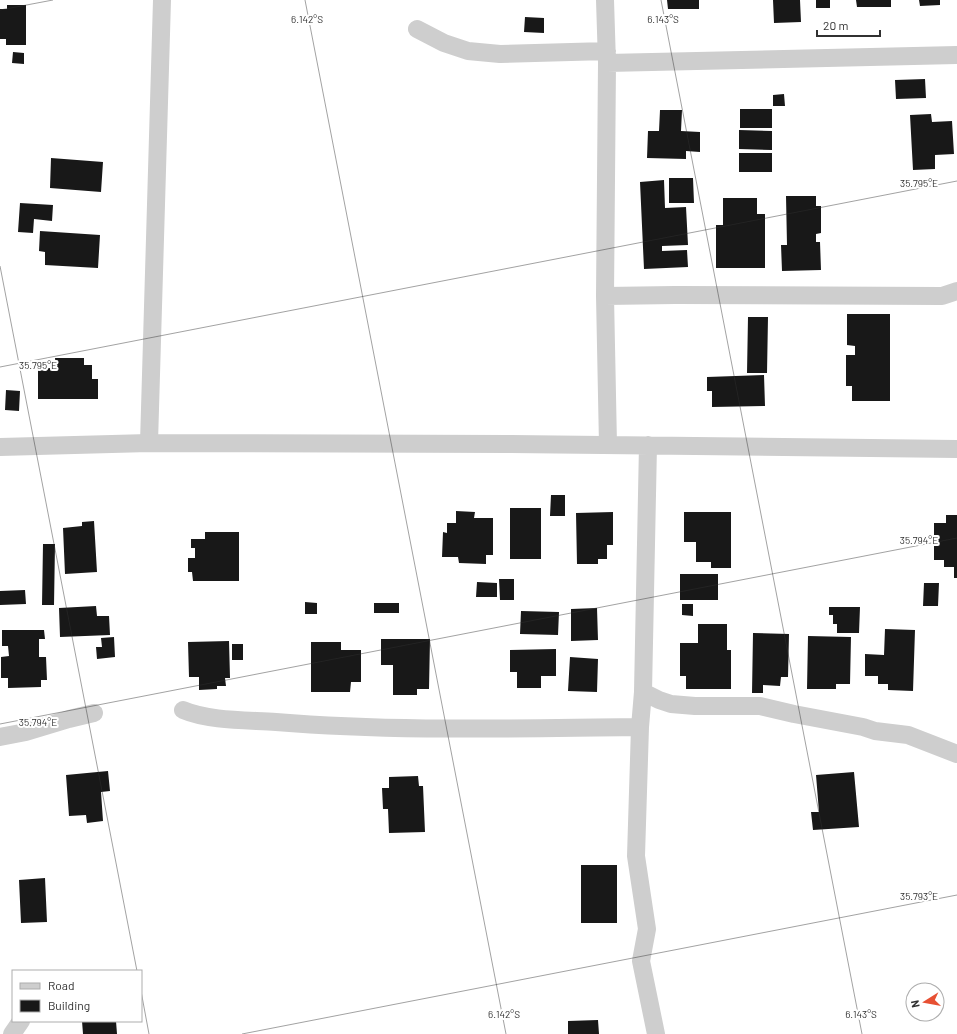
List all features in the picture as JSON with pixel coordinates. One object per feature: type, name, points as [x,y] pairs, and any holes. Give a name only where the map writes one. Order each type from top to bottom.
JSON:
[{"type":"street","points":[[149,443],[162,0]]},
{"type":"street","points":[[605,0],[607,57],[605,296],[608,445]]},
{"type":"street","points":[[417,29],[444,43],[468,51],[500,54],[607,57],[957,55]]},
{"type":"street","points":[[605,296],[675,294],[942,296],[957,291]]},
{"type":"street","points":[[0,446],[149,443],[648,445],[957,449]]},
{"type":"street","points":[[648,445],[643,692],[640,727],[636,856],[647,929],[641,961],[656,1034]]},
{"type":"street","points":[[643,692],[671,704],[695,706],[760,706],[863,727],[875,731],[908,735],[957,754]]},
{"type":"street","points":[[183,710],[205,717],[312,725],[461,729],[640,727]]},
{"type":"street","points":[[0,737],[26,732],[94,713]]},
{"type":"street","points":[[12,1034],[20,1022]]},
{"type":"building","points":[[667,0],[699,0],[699,9],[668,9]]},
{"type":"building","points":[[773,0],[800,0],[801,22],[774,23]]},
{"type":"building","points":[[816,0],[830,0],[830,8],[816,8]]},
{"type":"building","points":[[856,0],[891,0],[891,7],[857,7]]},
{"type":"building","points":[[919,0],[940,0],[940,5],[920,6]]},
{"type":"building","points":[[7,5],[26,5],[26,45],[6,45],[6,39],[0,39],[0,9],[7,9]]},
{"type":"building","points":[[525,17],[544,18],[544,33],[524,32]]},
{"type":"building","points":[[13,52],[24,53],[24,64],[12,63]]},
{"type":"building","points":[[925,79],[926,98],[896,99],[895,80]]},
{"type":"building","points":[[784,94],[785,106],[773,106],[773,95]]},
{"type":"building","points":[[740,109],[772,109],[772,128],[740,128]]},
{"type":"building","points":[[660,110],[682,110],[681,131],[700,132],[700,152],[686,151],[686,159],[647,158],[648,131],[659,131]]},
{"type":"building","points":[[931,114],[932,122],[952,121],[954,154],[935,155],[935,169],[913,170],[910,115]]},
{"type":"building","points":[[739,130],[772,131],[772,150],[739,149]]},
{"type":"building","points":[[739,153],[772,153],[772,172],[739,172]]},
{"type":"building","points":[[51,158],[103,162],[101,192],[50,188]]},
{"type":"building","points":[[669,178],[693,178],[694,203],[669,203]]},
{"type":"building","points":[[664,180],[665,208],[686,207],[688,245],[662,246],[662,251],[687,250],[688,267],[644,269],[640,182]]},
{"type":"building","points":[[786,196],[816,196],[816,206],[821,206],[821,233],[816,234],[816,242],[820,242],[821,270],[782,271],[781,245],[787,245]]},
{"type":"building","points":[[723,198],[757,198],[757,214],[765,214],[765,268],[716,268],[716,225],[723,225]]},
{"type":"building","points":[[20,203],[53,205],[52,221],[34,219],[33,233],[18,232]]},
{"type":"building","points":[[40,231],[100,235],[98,268],[45,265],[45,252],[39,251]]},
{"type":"building","points":[[847,314],[890,314],[890,401],[852,401],[852,386],[846,386],[846,355],[855,355],[855,346],[847,345]]},
{"type":"building","points":[[748,317],[768,317],[767,373],[747,373]]},
{"type":"building","points":[[55,358],[84,358],[84,365],[92,365],[92,379],[98,379],[98,399],[38,399],[38,368],[56,368]]},
{"type":"building","points":[[764,375],[765,406],[712,407],[712,391],[707,391],[707,377]]},
{"type":"building","points":[[6,390],[20,391],[19,411],[5,410]]},
{"type":"building","points":[[551,495],[565,495],[565,516],[550,516]]},
{"type":"building","points":[[510,508],[541,508],[541,559],[510,559]]},
{"type":"building","points":[[456,511],[475,512],[474,518],[493,518],[493,555],[486,555],[486,564],[459,563],[458,557],[442,557],[443,532],[447,533],[447,523],[456,523]]},
{"type":"building","points":[[613,512],[613,545],[607,545],[607,559],[598,559],[598,564],[577,564],[576,513]]},
{"type":"building","points":[[684,512],[731,512],[731,568],[711,568],[711,562],[696,562],[696,542],[684,542]]},
{"type":"building","points":[[946,515],[957,515],[957,578],[954,578],[954,567],[944,567],[944,560],[934,560],[934,523],[946,523]]},
{"type":"building","points":[[94,521],[97,572],[65,574],[63,528],[82,526],[82,522]]},
{"type":"building","points":[[205,532],[239,532],[239,581],[193,581],[192,572],[188,572],[188,558],[195,558],[195,548],[191,548],[191,539],[205,539]]},
{"type":"building","points":[[43,544],[55,544],[54,605],[42,605]]},
{"type":"building","points":[[680,574],[718,574],[718,600],[680,600]]},
{"type":"building","points":[[499,579],[514,579],[514,600],[500,600]]},
{"type":"building","points":[[477,582],[497,583],[497,597],[476,597]]},
{"type":"building","points":[[924,583],[939,583],[938,606],[923,606]]},
{"type":"building","points":[[25,590],[26,604],[0,605],[0,591]]},
{"type":"building","points":[[305,602],[317,603],[317,614],[305,614]]},
{"type":"building","points":[[374,603],[399,603],[399,613],[374,613]]},
{"type":"building","points":[[682,604],[693,604],[693,616],[682,615]]},
{"type":"building","points":[[96,606],[97,616],[109,616],[110,635],[60,637],[59,608]]},
{"type":"building","points":[[829,607],[860,607],[859,633],[837,633],[837,624],[833,624],[833,615],[829,615]]},
{"type":"building","points":[[597,608],[598,640],[571,641],[571,609]]},
{"type":"building","points":[[521,611],[559,612],[558,635],[520,634]]},
{"type":"building","points":[[698,624],[727,624],[727,650],[731,650],[731,689],[686,689],[686,676],[680,676],[680,643],[698,643]]},
{"type":"building","points":[[885,629],[915,630],[913,691],[888,690],[888,684],[878,684],[878,676],[865,676],[865,654],[884,655]]},
{"type":"building","points":[[2,630],[44,630],[45,639],[39,639],[39,657],[46,657],[47,680],[41,680],[41,687],[8,688],[8,678],[1,678],[1,657],[9,656],[8,646],[2,646]]},
{"type":"building","points":[[753,633],[789,634],[788,677],[781,677],[780,686],[763,685],[763,693],[752,693]]},
{"type":"building","points":[[808,636],[851,637],[850,684],[836,684],[836,689],[807,689]]},
{"type":"building","points":[[114,637],[115,657],[97,659],[96,647],[102,647],[101,638]]},
{"type":"building","points":[[381,639],[430,639],[429,689],[417,689],[417,695],[393,695],[393,665],[381,665]]},
{"type":"building","points":[[229,641],[230,678],[225,678],[226,686],[217,686],[217,689],[199,690],[199,677],[189,677],[188,642]]},
{"type":"building","points":[[311,642],[341,642],[341,650],[361,650],[361,682],[351,682],[350,692],[311,692]]},
{"type":"building","points":[[232,644],[243,644],[243,660],[232,660]]},
{"type":"building","points":[[556,649],[556,676],[541,676],[541,688],[517,688],[517,672],[510,672],[510,650]]},
{"type":"building","points":[[570,657],[598,659],[597,692],[568,691]]},
{"type":"building","points":[[108,771],[110,791],[101,792],[103,821],[87,823],[86,815],[69,816],[66,775]]},
{"type":"building","points":[[854,772],[859,827],[813,830],[811,812],[819,812],[816,775]]},
{"type":"building","points":[[418,776],[419,786],[423,786],[425,832],[389,833],[388,809],[383,809],[382,788],[389,788],[389,777]]},
{"type":"building","points":[[581,865],[617,865],[617,923],[581,923]]},
{"type":"building","points":[[45,878],[47,922],[21,923],[19,880]]},
{"type":"building","points":[[598,1020],[599,1034],[568,1034],[568,1021]]},
{"type":"building","points":[[82,1022],[116,1022],[117,1034],[83,1034]]}]
